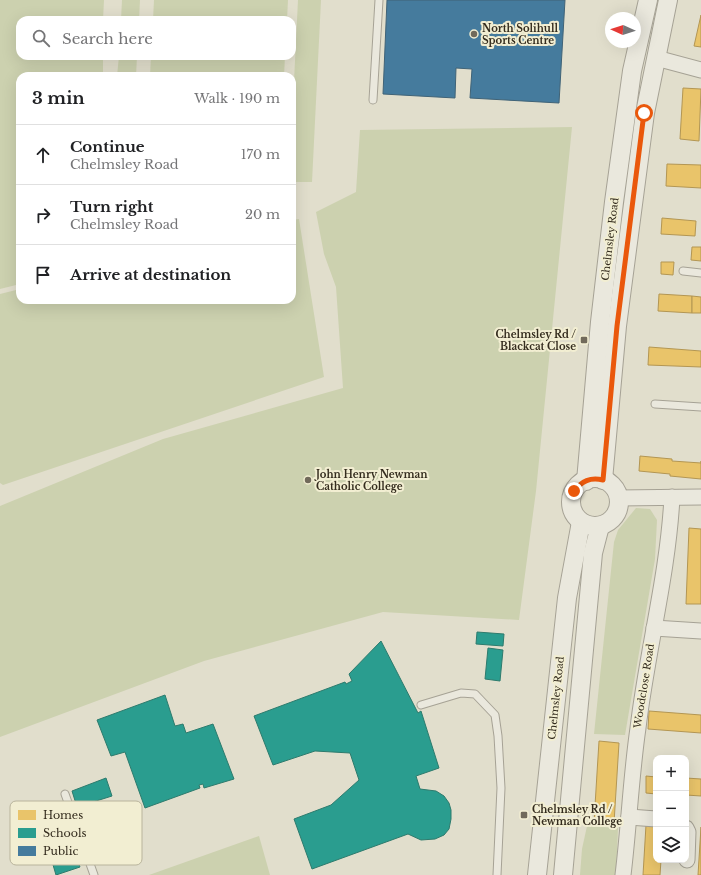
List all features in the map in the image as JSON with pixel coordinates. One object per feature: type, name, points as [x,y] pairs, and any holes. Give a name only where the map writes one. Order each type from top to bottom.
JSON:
[{"type":"street","name":"Chelmsley Road","points":[[594,480],[600,322],[617,179],[632,71],[648,0]]},
{"type":"street","name":"Chelmsley Road","points":[[594,480],[618,318],[644,113],[668,0]]},
{"type":"street","points":[[656,58],[701,70]]},
{"type":"street","points":[[594,480],[612,486],[618,498],[616,514],[610,522],[600,526],[590,526],[581,522],[573,512],[571,500],[574,491],[581,483],[594,480]]},
{"type":"street","name":"Woodclose Road","points":[[623,875],[638,728],[670,522],[672,497]]},
{"type":"street","points":[[618,498],[701,497]]},
{"type":"street","name":"Chelmsley Road","points":[[537,875],[567,598],[581,522]]},
{"type":"street","points":[[563,875],[593,553],[600,526]]},
{"type":"street","points":[[654,628],[701,631]]},
{"type":"street","points":[[629,817],[653,819]]},
{"type":"lane","points":[[373,100],[379,0]]},
{"type":"lane","points":[[682,271],[701,273]]},
{"type":"lane","points":[[655,404],[701,408]]},
{"type":"lane","points":[[421,705],[461,692],[475,694],[495,715],[498,736],[501,788],[497,875]]},
{"type":"lane","points":[[65,794],[68,801]]},
{"type":"lane","points":[[90,865],[94,875]]},
{"type":"green space","points":[[0,0],[104,0],[103,16],[16,16],[16,60],[103,60],[103,72],[16,72],[16,285],[0,289]]},
{"type":"green space","points":[[122,0],[140,0],[139,16],[121,16]]},
{"type":"green space","points":[[154,0],[288,0],[287,16],[153,16]]},
{"type":"green space","points":[[298,0],[321,0],[312,182],[296,182],[296,72],[294,72]]},
{"type":"green space","points":[[119,60],[137,60],[136,72],[117,72]]},
{"type":"green space","points":[[151,60],[285,60],[284,72],[150,72]]},
{"type":"green space","name":"John Henry Newman Catholic College","points":[[572,127],[536,491],[519,620],[383,612],[204,661],[0,737],[0,506],[163,439],[343,388],[336,287],[324,254],[316,212],[356,192],[360,130]]},
{"type":"green space","points":[[296,219],[299,219],[324,377],[3,485],[0,483],[0,294],[16,290],[16,304],[296,304]]},
{"type":"green space","points":[[636,508],[650,509],[657,520],[655,559],[625,735],[594,734],[614,542],[618,530]]},
{"type":"green space","points":[[587,826],[618,828],[616,875],[580,875],[582,849]]},
{"type":"green space","points":[[259,836],[270,875],[149,875]]},
{"type":"building: Homes","points":[[701,15],[701,47],[694,46]]},
{"type":"building: Homes","points":[[683,88],[701,89],[699,141],[680,139]]},
{"type":"building: Homes","points":[[667,164],[701,165],[701,188],[666,186]]},
{"type":"building: Homes","points":[[662,218],[696,221],[695,236],[661,234]]},
{"type":"building: Homes","points":[[692,247],[701,247],[701,261],[691,260]]},
{"type":"building: Homes","points":[[661,262],[674,262],[673,275],[661,274]]},
{"type":"building: Homes","points":[[659,294],[692,296],[692,313],[658,311]]},
{"type":"building: Homes","points":[[692,296],[701,297],[701,313],[692,313]]},
{"type":"building: Homes","points":[[649,347],[701,351],[701,367],[648,365]]},
{"type":"building: Homes","points":[[640,456],[672,459],[672,461],[701,463],[701,479],[639,471]]},
{"type":"building: Homes","points":[[689,528],[701,529],[701,604],[686,604]]},
{"type":"building: Homes","points":[[649,711],[701,715],[701,733],[648,729]]},
{"type":"building: Homes","points":[[599,741],[619,743],[614,823],[594,822]]},
{"type":"building: Homes","points":[[646,776],[653,777],[653,794],[646,793]]},
{"type":"building: Homes","points":[[689,778],[701,779],[701,796],[689,795]]},
{"type":"building: Homes","points":[[646,825],[653,825],[653,863],[661,863],[660,875],[643,875]]},
{"type":"building: Homes","points":[[701,827],[701,875],[698,875]]},
{"type":"building: Schools","points":[[477,632],[504,634],[503,646],[476,644]]},
{"type":"building: Schools","points":[[381,641],[418,713],[421,711],[439,768],[416,776],[420,789],[436,791],[444,796],[449,803],[451,819],[449,829],[444,835],[435,839],[421,840],[408,834],[312,869],[294,819],[331,805],[359,780],[350,753],[315,751],[273,765],[254,716],[345,682],[346,684],[352,681],[349,674]]},
{"type":"building: Schools","points":[[488,648],[503,650],[500,681],[485,679]]},
{"type":"building: Schools","points":[[165,695],[175,726],[183,724],[186,733],[213,724],[234,779],[204,788],[203,784],[199,785],[200,788],[145,808],[125,752],[111,756],[97,720]]},
{"type":"building: Schools","points":[[106,778],[112,796],[96,801],[75,801],[72,791]]},
{"type":"building: Schools","points":[[53,865],[79,865],[80,867],[56,875]]},
{"type":"building: Public","name":"North Solihull Sports Centre","points":[[387,0],[565,0],[559,103],[470,98],[472,69],[456,68],[455,98],[383,94]]},
{"type":"place","name":"North Solihull Sports Centre","points":[[474,34]]},
{"type":"place","name":"Chelmsley Rd / Blackcat Close","points":[[584,340]]},
{"type":"place","name":"John Henry Newman Catholic College","points":[[308,480]]},
{"type":"place","name":"Chelmsley Rd / Newman College","points":[[524,815]]},
{"type":"route","points":[[574,491],[581,483],[590,479],[603,480],[617,326],[644,113]]}]
